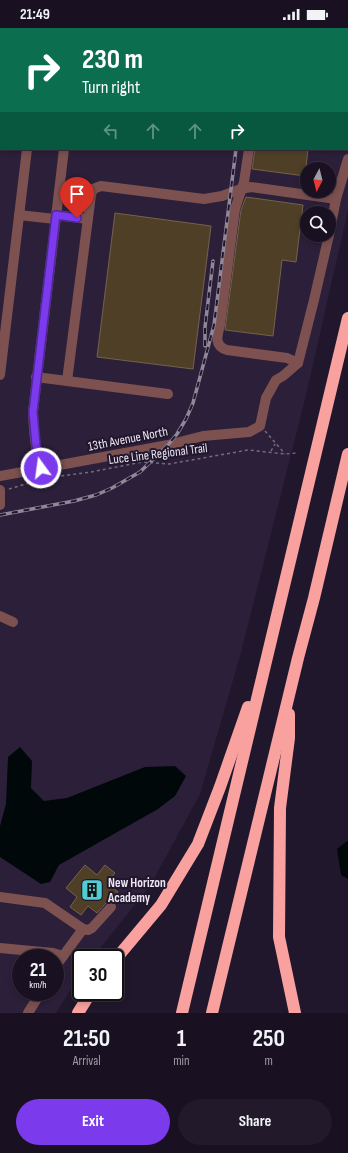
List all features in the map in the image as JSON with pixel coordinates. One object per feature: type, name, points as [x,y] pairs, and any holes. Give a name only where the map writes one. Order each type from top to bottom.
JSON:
[{"type":"highway","points":[[182,1013],[348,318]]},
{"type":"highway","points":[[212,1013],[348,454]]},
{"type":"highway","points":[[124,949],[161,905],[198,844],[220,787],[270,644]]},
{"type":"highway","points":[[290,688],[289,738],[280,808],[279,937],[295,1013]]},
{"type":"highway","points":[[78,1013],[85,1001]]},
{"type":"street","points":[[0,375],[27,150]]},
{"type":"street","points":[[41,468],[37,457],[33,412],[64,150]]},
{"type":"street","points":[[249,150],[246,176],[235,209],[220,325],[216,337],[217,342],[222,349],[287,358],[298,363]]},
{"type":"street","points":[[335,206],[348,159]]},
{"type":"street","points":[[68,382],[91,195],[93,189],[101,186],[204,199],[222,196],[251,187],[336,199]]},
{"type":"street","points":[[19,215],[88,219]]},
{"type":"street","points":[[260,426],[266,398],[276,380],[298,363],[327,242]]},
{"type":"street","points":[[36,377],[168,394]]},
{"type":"street","name":"13th Avenue North","points":[[0,476],[168,445],[203,436],[249,432],[260,426]]},
{"type":"street","points":[[0,491],[0,505]]},
{"type":"street","points":[[0,616],[13,622]]},
{"type":"street","points":[[0,897],[45,902],[83,929],[88,930],[92,928],[111,907]]},
{"type":"street","points":[[64,955],[83,929]]},
{"type":"street","points":[[0,948],[12,949]]},
{"type":"street","points":[[28,1013],[35,1001]]},
{"type":"path","points":[[260,426],[285,454]]},
{"type":"path","points":[[271,452],[276,444]]},
{"type":"path","name":"Luce Line Regional Trail","points":[[0,491],[46,478],[91,472],[142,462],[169,464],[248,450],[285,454],[296,453]]},
{"type":"shaded area","points":[[0,150],[348,150],[348,210],[306,395],[240,656],[200,794],[150,886],[99,949],[72,949],[72,987],[64,1000],[64,949],[12,949],[12,1001],[64,1001],[56,1013],[0,1013]]},
{"type":"shaded area","points":[[20,747],[32,761],[31,788],[44,801],[67,798],[145,767],[175,766],[186,776],[175,796],[158,809],[59,865],[50,882],[41,884],[0,857],[0,826],[6,804],[8,757]]},
{"type":"shaded area","points":[[347,841],[348,879],[341,875],[337,849]]},
{"type":"building","points":[[255,150],[308,150],[307,162],[300,162],[300,175],[252,169]]},
{"type":"building","points":[[246,197],[303,205],[300,206],[300,229],[296,262],[282,260],[273,336],[225,330],[241,210]]},
{"type":"building","points":[[115,213],[211,226],[193,369],[97,357]]},
{"type":"building","name":"New Horizon Academy","points":[[85,865],[97,875],[105,865],[115,873],[107,883],[118,892],[111,901],[106,903],[97,913],[88,906],[81,915],[70,907],[77,897],[66,888]]},
{"type":"railway","points":[[0,515],[74,501],[96,495],[112,488],[140,472],[168,445],[177,434],[193,403],[214,325],[236,150]]},
{"type":"railway","points":[[205,346],[205,327],[213,261]]},
{"type":"place","name":"New Horizon Academy","points":[[92,890]]},
{"type":"route","points":[[41,468],[37,457],[33,412],[56,215],[77,218]]}]
